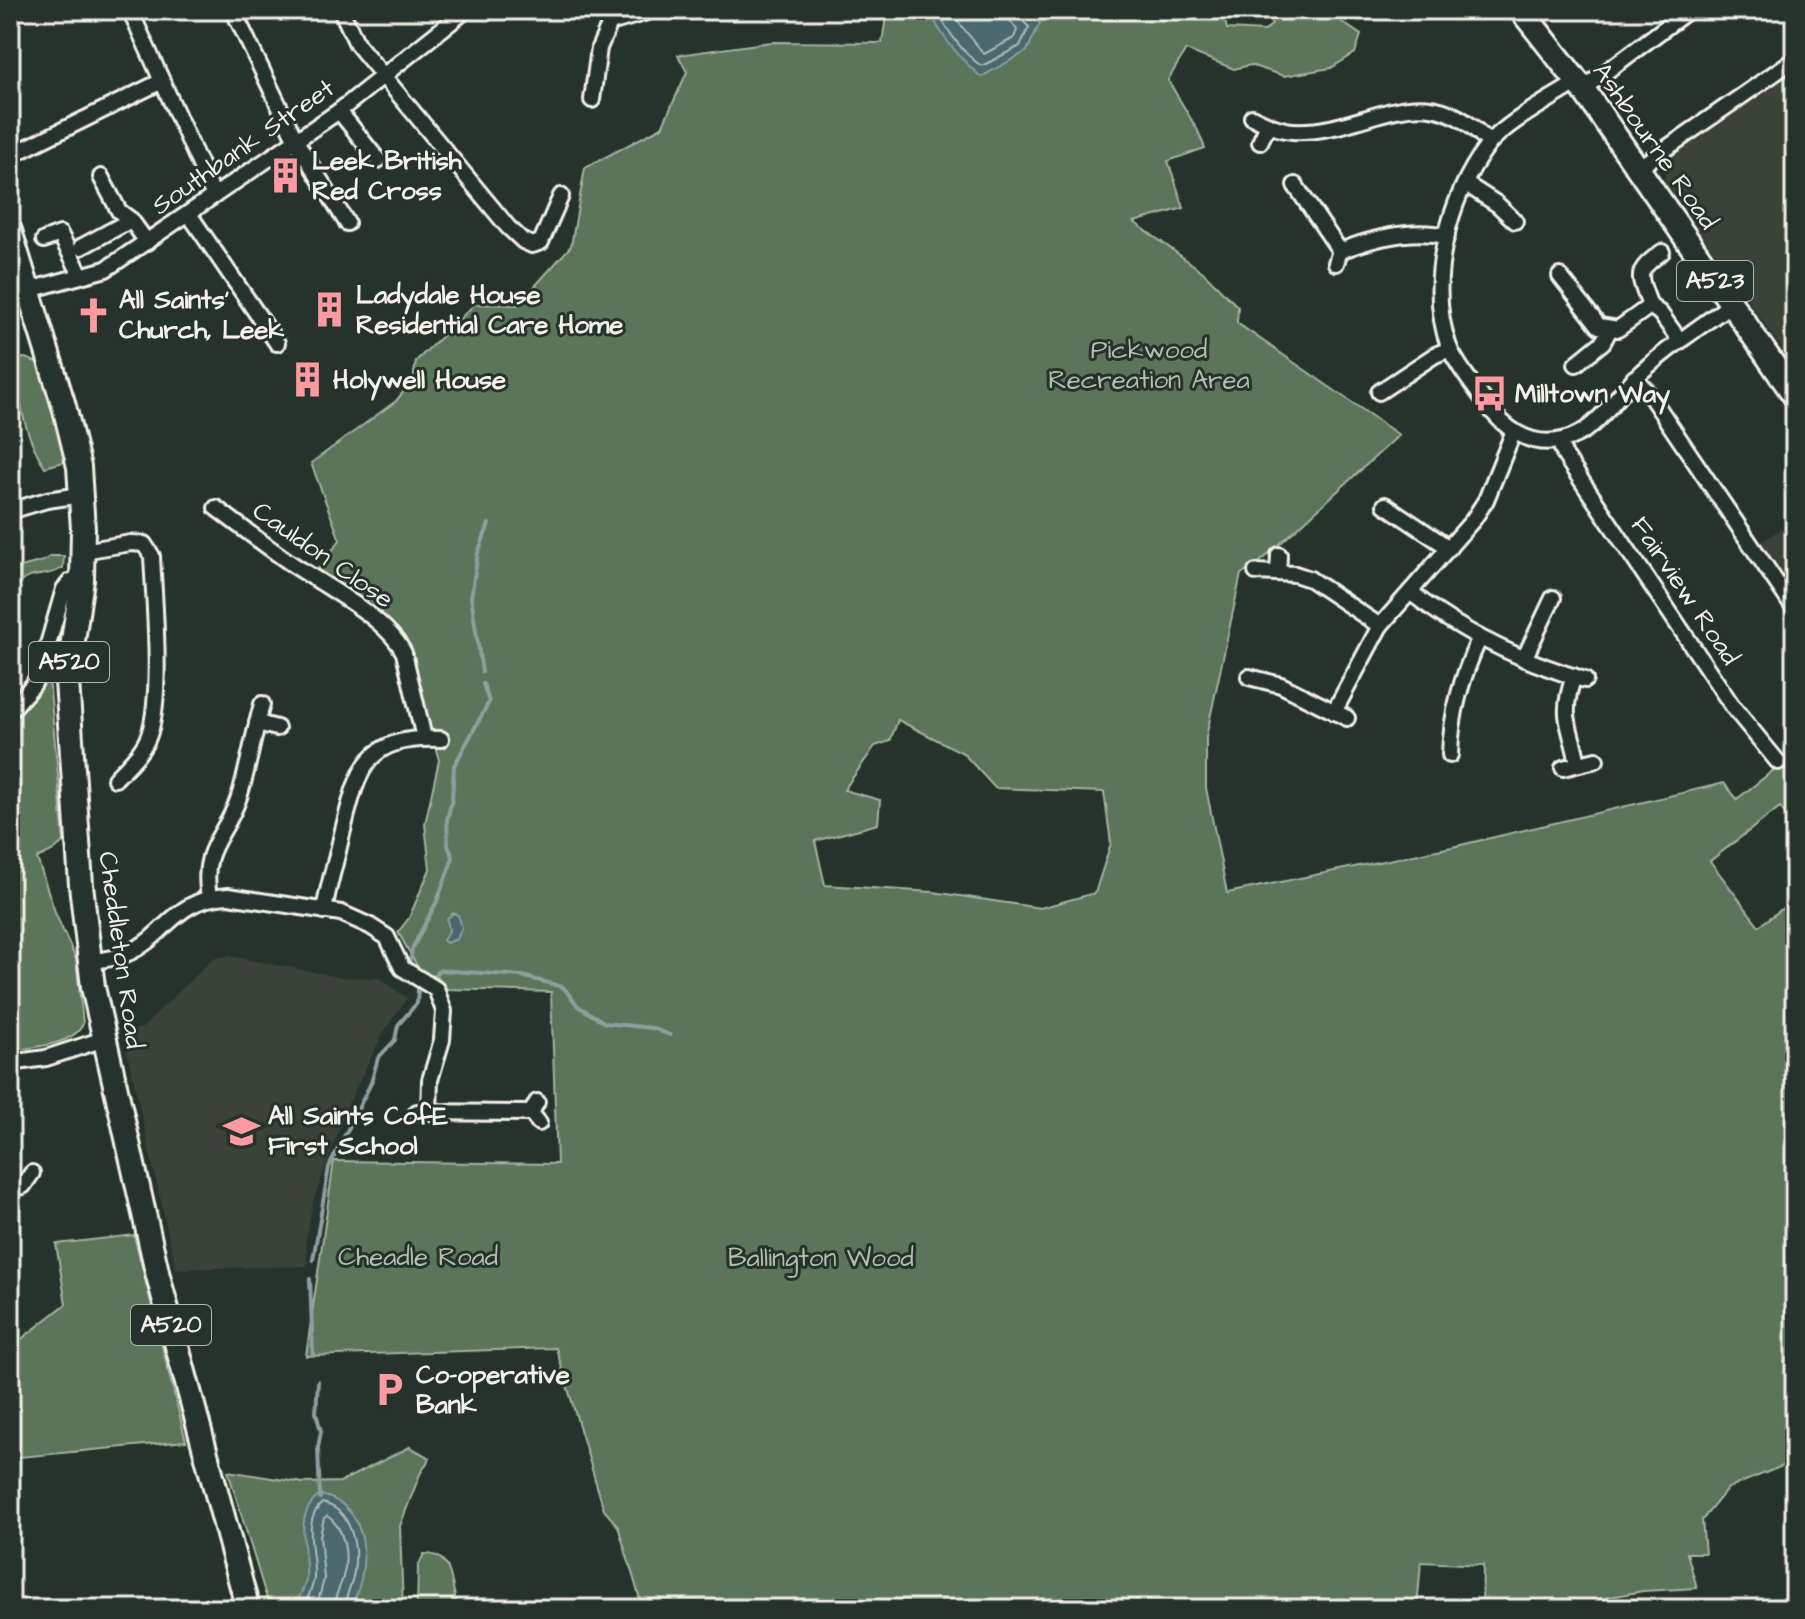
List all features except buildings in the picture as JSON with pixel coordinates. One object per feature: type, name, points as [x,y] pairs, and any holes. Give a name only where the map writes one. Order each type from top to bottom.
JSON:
[{"type":"highway","name":"Ashbourne Road","points":[[1521,10],[1580,86],[1795,396]]},
{"type":"highway","name":"A520","points":[[10,233],[29,290]]},
{"type":"highway","name":"Cheddleton Road","points":[[29,290],[73,438],[81,495],[82,576],[67,681],[68,731],[89,961],[158,1276],[248,1609]]},
{"type":"street","points":[[130,10],[214,196]]},
{"type":"street","points":[[233,10],[296,141],[347,223]]},
{"type":"street","name":"Southbank Street","points":[[29,290],[106,269],[339,111],[466,10]]},
{"type":"street","points":[[597,10],[610,23]]},
{"type":"street","points":[[592,100],[599,48],[610,23],[654,10]]},
{"type":"street","points":[[1689,10],[1580,86],[1489,143],[1466,184],[1447,236],[1441,301],[1450,349],[1493,414],[1513,433],[1532,439],[1559,441],[1589,428],[1634,378],[1731,304]]},
{"type":"street","points":[[344,11],[357,44],[479,193],[523,241],[532,245],[541,242],[561,196]]},
{"type":"street","points":[[1638,168],[1795,59]]},
{"type":"street","points":[[10,156],[162,81]]},
{"type":"street","points":[[1252,117],[1289,131],[1322,130],[1398,109],[1427,107],[1457,115],[1479,131],[1489,143]]},
{"type":"street","points":[[339,111],[378,160]]},
{"type":"street","points":[[1260,142],[1268,125]]},
{"type":"street","points":[[101,177],[119,211],[131,220],[147,242]]},
{"type":"street","points":[[1466,184],[1497,204],[1514,222]]},
{"type":"street","points":[[1302,189],[1338,257],[1357,244],[1414,233],[1447,236]]},
{"type":"street","points":[[189,214],[277,343]]},
{"type":"street","points":[[81,247],[131,220]]},
{"type":"street","points":[[44,240],[60,234],[81,275]]},
{"type":"street","points":[[1662,252],[1643,266],[1640,274],[1650,306],[1660,313],[1680,341]]},
{"type":"street","points":[[1569,281],[1599,326],[1610,329],[1626,324],[1650,306]]},
{"type":"street","points":[[1576,364],[1603,342],[1610,329]]},
{"type":"street","points":[[1399,399],[1385,389],[1435,355],[1450,349]]},
{"type":"street","points":[[1634,378],[1647,391],[1795,610]]},
{"type":"street","points":[[1260,696],[1256,679],[1281,685],[1340,715],[1380,626],[1473,520],[1486,500],[1513,433]]},
{"type":"street","name":"Fairview Road","points":[[1559,441],[1565,456],[1733,707],[1778,762]]},
{"type":"street","points":[[10,511],[47,500],[81,495]]},
{"type":"street","name":"Cauldon Close","points":[[216,508],[259,541],[377,620],[398,641],[404,653],[424,738]]},
{"type":"street","points":[[1390,513],[1449,548]]},
{"type":"street","points":[[83,551],[131,543],[144,544],[152,556],[155,655],[149,736],[120,774],[112,756]]},
{"type":"street","points":[[1278,573],[1279,555]]},
{"type":"street","points":[[1256,572],[1295,574],[1310,579],[1380,626]]},
{"type":"street","points":[[10,711],[40,672],[64,589],[82,576]]},
{"type":"street","points":[[1410,592],[1442,617],[1479,639],[1524,659],[1580,678],[1566,702],[1565,713],[1578,764]]},
{"type":"street","points":[[1524,659],[1554,606]]},
{"type":"street","points":[[1455,745],[1460,686],[1479,639]]},
{"type":"street","points":[[209,897],[206,873],[209,858],[214,842],[235,807],[262,704]]},
{"type":"street","points":[[257,723],[277,728]]},
{"type":"street","points":[[324,911],[352,793],[362,768],[383,748],[401,740],[441,739]]},
{"type":"street","points":[[1563,768],[1596,760]]},
{"type":"street","points":[[89,961],[127,954],[191,904],[209,897],[228,896],[351,917],[387,937],[402,968],[436,989],[442,1000],[442,1040],[423,1112],[535,1113]]},
{"type":"street","points":[[10,1063],[46,1058],[104,1039]]},
{"type":"street","points":[[10,1189],[23,1186],[32,1173]]},
{"type":"shaded area","points":[[1794,71],[1795,350],[1787,356],[1665,182],[1665,162]]},
{"type":"shaded area","points":[[1795,519],[1795,595],[1759,544]]},
{"type":"shaded area","name":"All Saints CofE First School","points":[[229,956],[339,977],[379,978],[407,998],[383,1033],[348,1104],[313,1202],[306,1239],[307,1266],[176,1269],[123,1033],[142,1028],[212,959]]},
{"type":"green space","points":[[887,10],[1223,10],[1227,29],[1265,31],[1272,24],[1265,10],[1304,10],[1305,13],[1333,16],[1361,35],[1355,53],[1331,68],[1284,76],[1250,65],[1234,69],[1186,50],[1168,80],[1205,148],[1168,161],[1184,208],[1134,222],[1203,272],[1238,307],[1237,323],[1399,435],[1260,562],[1241,574],[1206,737],[1206,788],[1227,893],[1452,847],[1724,783],[1737,799],[1795,753],[1795,827],[1780,807],[1710,861],[1759,926],[1795,899],[1795,1461],[1728,1488],[1702,1520],[1705,1553],[1687,1553],[1697,1588],[1643,1591],[1545,1609],[1482,1609],[1483,1565],[1421,1562],[1417,1609],[643,1609],[618,1526],[604,1510],[556,1348],[306,1356],[334,1161],[557,1164],[551,992],[447,989],[438,978],[421,973],[398,932],[409,918],[430,869],[425,824],[439,760],[403,636],[376,612],[316,572],[340,540],[311,463],[396,401],[413,380],[416,361],[475,304],[518,305],[571,246],[585,168],[662,127],[687,72],[678,55],[772,42],[882,43]],"holes":[[[898,720],[963,753],[995,788],[1104,792],[1111,843],[1095,893],[1040,908],[933,892],[825,885],[815,841],[878,824],[880,800],[844,790],[875,746],[890,741]]]},
{"type":"green space","points":[[25,358],[39,363],[42,371],[66,454],[64,462],[45,467],[30,436],[19,399],[10,385],[10,359]]},
{"type":"green space","points":[[51,556],[64,556],[63,568],[26,579],[15,591],[10,604],[10,570]]},
{"type":"green space","points":[[49,678],[64,841],[37,858],[56,915],[76,959],[83,1024],[78,1031],[61,1041],[10,1051],[10,721]]},
{"type":"green space","points":[[134,1235],[186,1441],[10,1458],[10,1348],[66,1304],[56,1244]]},
{"type":"green space","points":[[410,1447],[430,1458],[420,1474],[400,1526],[403,1609],[270,1609],[228,1471],[303,1483],[340,1482]]},
{"type":"green space","points":[[424,1554],[440,1558],[445,1563],[456,1601],[452,1609],[417,1609],[418,1566]]},
{"type":"water","points":[[930,10],[1022,10],[1040,23],[1027,51],[981,77],[951,46]]},
{"type":"water","points":[[453,913],[458,915],[462,927],[457,939],[446,943],[443,940],[449,931],[447,919]]},
{"type":"water","points":[[320,1495],[343,1505],[361,1535],[361,1578],[351,1609],[299,1609],[297,1604],[306,1580],[303,1534],[306,1513]]},
{"type":"waterway","points":[[482,672],[471,597],[478,553],[489,524]]},
{"type":"waterway","points":[[410,962],[412,949],[437,901],[453,858],[448,845],[447,820],[454,766],[489,702],[483,684]]},
{"type":"waterway","points":[[434,976],[439,970],[522,976],[563,987],[578,1006],[605,1023],[652,1028],[670,1035]]},
{"type":"waterway","points":[[313,1260],[329,1167],[371,1083],[378,1058],[395,1040],[398,1025],[417,1003],[418,989]]},
{"type":"waterway","points":[[310,1279],[313,1354]]},
{"type":"waterway","points":[[318,1381],[316,1413],[321,1431],[318,1448],[320,1498]]},
{"type":"place","name":"Leek British Red Cross","points":[[286,176]]},
{"type":"place","name":"Ladydale House Residential Care Home","points":[[330,310]]},
{"type":"place","name":"All Saints' Church, Leek","points":[[93,315]]},
{"type":"place","name":"Holywell House","points":[[307,380]]},
{"type":"place","name":"Milltown Way","points":[[1489,394]]},
{"type":"place","name":"All Saints CofE First School","points":[[242,1131]]},
{"type":"place","name":"Co-operative Bank","points":[[390,1390]]},
{"type":"park label","name":"Pickwood Recreation Area","points":[[1149,365]]},
{"type":"park label","name":"Cheadle Road","points":[[418,1257]]},
{"type":"park label","name":"Ballington Wood","points":[[821,1258]]}]
